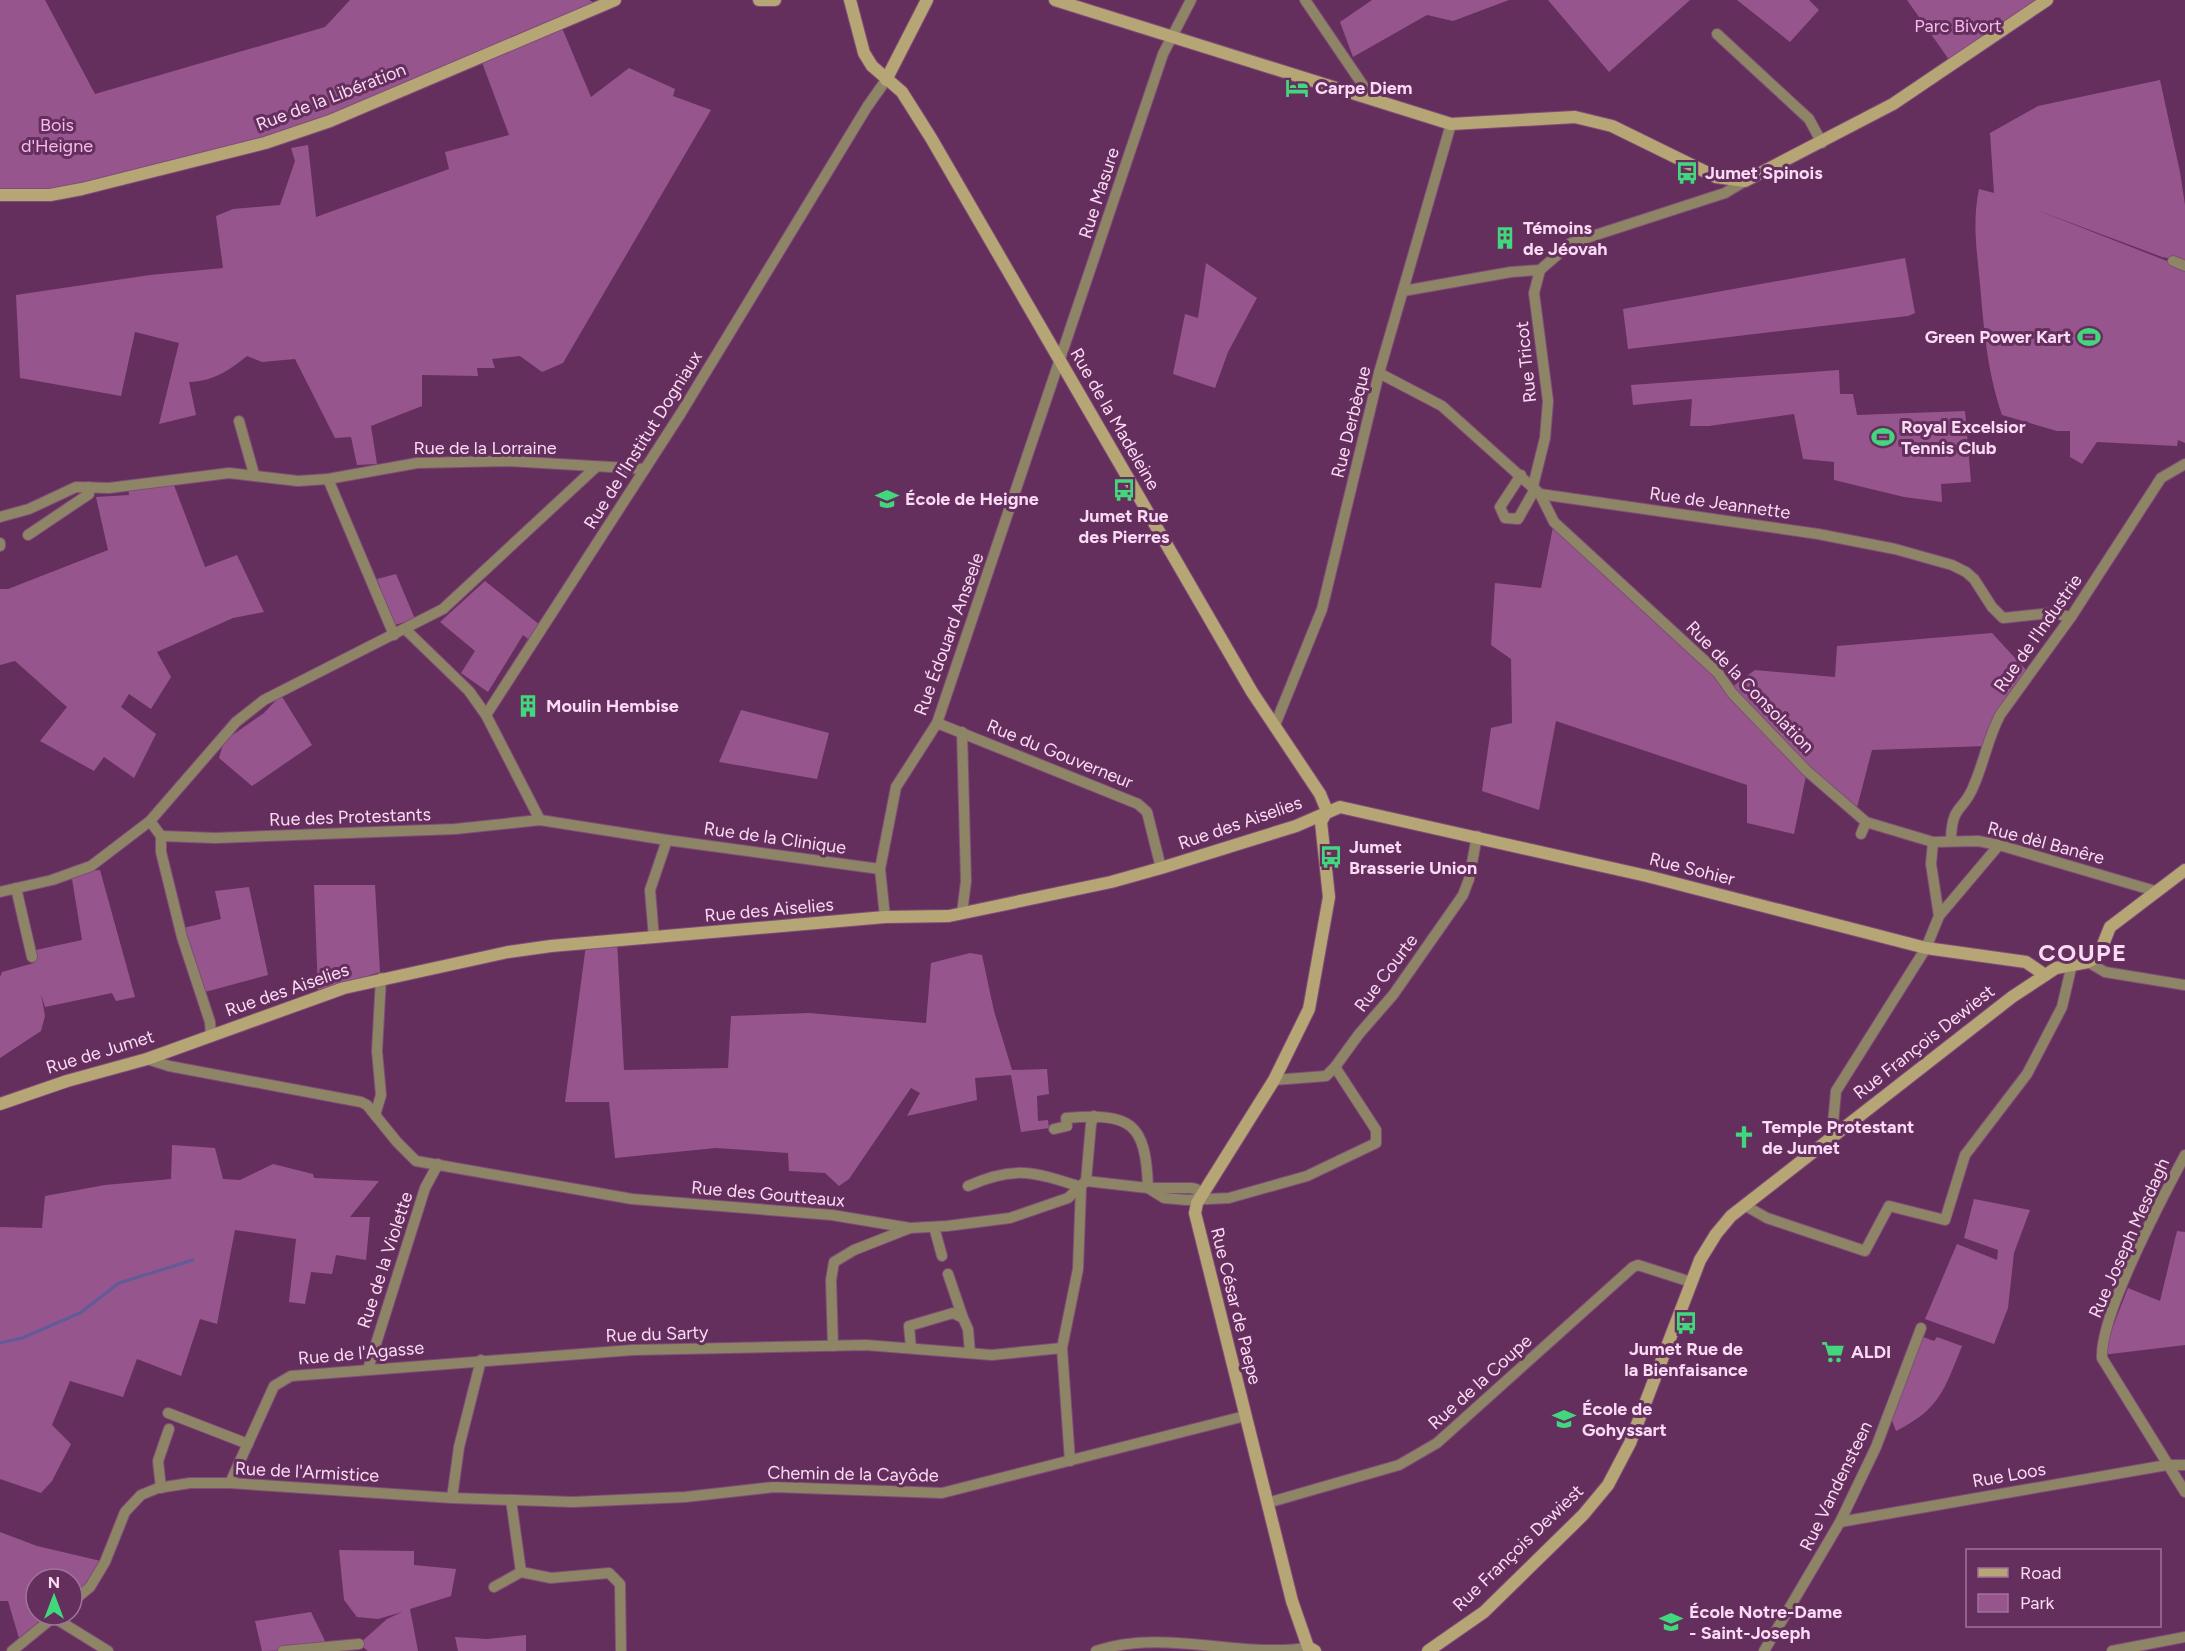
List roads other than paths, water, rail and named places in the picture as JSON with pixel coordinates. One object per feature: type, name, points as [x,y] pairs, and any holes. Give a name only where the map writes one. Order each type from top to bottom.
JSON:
[{"type":"street","name":"Rue de la Libération","points":[[0,195],[50,195],[82,189],[275,140],[330,121],[615,0]]},
{"type":"street","points":[[759,0],[775,0]]},
{"type":"street","name":"Rue de la Madeleine","points":[[850,0],[864,53],[872,66],[902,92],[931,138],[1246,682],[1320,794],[1328,811]]},
{"type":"street","points":[[886,80],[893,62],[927,0]]},
{"type":"street","points":[[1055,0],[1451,124],[1575,117],[1612,126],[1716,177],[1745,181]]},
{"type":"street","name":"Rue Masure","points":[[1060,360],[1163,54],[1191,0]]},
{"type":"street","points":[[1305,0],[1373,100]]},
{"type":"street","points":[[1403,291],[1511,272],[1540,270],[1571,243],[1725,193],[1893,104],[2048,0]]},
{"type":"street","points":[[1717,34],[1809,119],[1822,143]]},
{"type":"street","points":[[864,53],[873,62],[893,62]]},
{"type":"street","name":"Rue de l'Institut Dogniaux","points":[[486,715],[645,469],[867,106],[886,80]]},
{"type":"street","name":"Rue Derbèque","points":[[1275,724],[1322,609],[1379,373],[1451,124]]},
{"type":"street","points":[[2174,261],[2185,266]]},
{"type":"street","name":"Rue Tricot","points":[[1521,475],[1500,507],[1505,518],[1518,519],[1536,490],[1545,438],[1548,401],[1534,293],[1540,270]]},
{"type":"street","name":"Rue Édouard Anseele","points":[[885,917],[880,869],[896,787],[937,723],[1060,360]]},
{"type":"street","points":[[1379,373],[1442,406],[1536,490]]},
{"type":"street","points":[[239,421],[254,474]]},
{"type":"street","name":"Rue de la Lorraine","points":[[0,517],[29,508],[76,487],[109,488],[229,473],[254,474],[298,481],[328,479],[417,463],[507,461],[645,469]]},
{"type":"street","name":"Rue de l'Industrie","points":[[1951,839],[1953,814],[1971,792],[1992,731],[2000,715],[2071,617],[2161,478],[2185,464]]},
{"type":"street","points":[[0,892],[52,880],[91,866],[150,821],[236,722],[264,700],[443,609],[596,466]]},
{"type":"street","points":[[328,479],[394,635]]},
{"type":"street","points":[[28,535],[89,494],[89,487]]},
{"type":"street","name":"Rue de Jeannette","points":[[1536,490],[1818,534],[1895,549],[1952,565],[1966,572],[1974,579],[1992,607],[2003,618],[2052,614],[2071,617]]},
{"type":"street","name":"Rue de la Consolation","points":[[1536,490],[1554,522],[1718,673],[1732,693],[1807,771],[1855,815],[1866,822]]},
{"type":"street","points":[[405,629],[469,691],[486,715],[540,820]]},
{"type":"street","name":"Rue du Gouverneur","points":[[937,723],[1138,804],[1147,812],[1161,868]]},
{"type":"street","points":[[962,732],[966,881],[962,913]]},
{"type":"street","name":"Rue Sohier","points":[[1328,811],[1340,807],[1358,809],[1477,836],[1780,909],[1926,948],[2026,962],[2045,975]]},
{"type":"street","name":"Rue des Aiselies","points":[[211,1035],[344,988],[381,978],[508,952],[885,917],[939,917],[962,913],[1111,882],[1296,826],[1328,811]]},
{"type":"street","name":"Rue César de Paepe","points":[[1311,1649],[1292,1601],[1196,1222],[1196,1207],[1274,1080],[1305,1018],[1315,986],[1329,897],[1321,822],[1328,811]]},
{"type":"street","name":"Rue des Protestants","points":[[161,836],[237,837],[455,830],[540,820]]},
{"type":"street","name":"Rue de la Clinique","points":[[540,820],[880,869]]},
{"type":"street","points":[[150,821],[161,836],[161,852],[179,926],[210,1022],[211,1035]]},
{"type":"street","points":[[1862,834],[1866,822]]},
{"type":"street","name":"Rue dèl Banêre","points":[[1866,822],[1933,842],[1951,839],[1999,845],[2155,891],[2159,889]]},
{"type":"street","name":"Rue Courte","points":[[1335,1067],[1359,1034],[1393,995],[1463,894],[1469,879],[1477,836]]},
{"type":"street","points":[[654,938],[650,890],[667,840]]},
{"type":"street","points":[[1933,842],[1931,864],[1940,916]]},
{"type":"street","points":[[1836,1133],[1833,1124],[1836,1090],[1926,948],[1940,916],[1999,845]]},
{"type":"street","points":[[2088,962],[2098,957],[2110,927],[2185,870]]},
{"type":"street","points":[[16,888],[32,957]]},
{"type":"street","points":[[2088,962],[2105,972],[2185,985]]},
{"type":"street","name":"Rue François Dewiest","points":[[1428,1651],[1484,1612],[1583,1515],[1608,1485],[1630,1443],[1700,1260],[1716,1234],[1744,1205],[2045,975],[2056,968],[2088,962]]},
{"type":"street","points":[[1744,1205],[1767,1218],[1865,1251],[1889,1206],[1945,1220],[1965,1155],[2027,1074],[2062,1006],[2072,964]]},
{"type":"street","points":[[375,1115],[381,1095],[377,1051],[381,978]]},
{"type":"street","name":"Rue de Jumet","points":[[0,1104],[66,1081],[147,1059],[211,1035]]},
{"type":"street","name":"Rue des Goutteaux","points":[[147,1059],[170,1066],[349,1099],[367,1105],[417,1161],[632,1199],[832,1215],[910,1228],[1010,1218],[1068,1198],[1084,1184]]},
{"type":"street","points":[[968,1186],[984,1179],[1020,1171],[1084,1184],[1191,1188],[1196,1189],[1202,1197],[1229,1198],[1283,1184],[1348,1158],[1376,1143],[1376,1130],[1335,1067],[1326,1076],[1274,1080]]},
{"type":"street","points":[[1054,1129],[1067,1126],[1066,1118],[1094,1116],[1127,1123],[1136,1128],[1143,1141],[1148,1188]]},
{"type":"street","points":[[1070,1461],[1062,1348],[1078,1269],[1084,1184],[1091,1124],[1094,1116]]},
{"type":"street","name":"Rue Joseph Mesdagh","points":[[2185,1155],[2129,1272],[2101,1341],[2102,1358],[2185,1492]]},
{"type":"street","name":"Rue de la Violette","points":[[368,1369],[425,1188],[438,1164]]},
{"type":"street","points":[[934,1227],[942,1256]]},
{"type":"street","points":[[833,1346],[831,1280],[834,1262],[854,1250],[910,1228]]},
{"type":"street","name":"Rue de la Coupe","points":[[1267,1503],[1399,1465],[1437,1443],[1633,1266],[1638,1265],[1691,1282]]},
{"type":"street","points":[[948,1274],[968,1329],[970,1353]]},
{"type":"street","points":[[911,1348],[909,1326],[953,1313],[963,1318]]},
{"type":"street","name":"Rue Vandensteen","points":[[1764,1651],[1840,1522],[1876,1447],[1921,1328]]},
{"type":"street","name":"Rue du Sarty","points":[[481,1360],[633,1350],[833,1346],[911,1348],[992,1355],[1062,1348]]},
{"type":"street","points":[[452,1498],[459,1447],[481,1360]]},
{"type":"street","name":"Rue de l'Agasse","points":[[230,1483],[274,1386],[291,1376],[481,1360]]},
{"type":"street","points":[[168,1413],[248,1444]]},
{"type":"street","name":"Chemin de la Cayôde","points":[[452,1498],[573,1502],[674,1497],[774,1487],[942,1493],[1245,1416]]},
{"type":"street","points":[[160,1488],[158,1461],[169,1430]]},
{"type":"street","name":"Rue Loos","points":[[1840,1522],[2167,1465],[2185,1465]]},
{"type":"street","name":"Rue de l'Armistice","points":[[84,1592],[90,1587],[100,1570],[125,1512],[141,1495],[160,1488],[190,1483],[230,1483],[452,1498]]},
{"type":"street","points":[[511,1500],[521,1572]]},
{"type":"street","points":[[494,1587],[521,1572],[551,1578],[609,1574],[620,1584],[621,1651]]},
{"type":"street","points":[[12,1651],[41,1627]]},
{"type":"street","points":[[72,1627],[108,1651]]},
{"type":"street","points":[[2112,1651],[2185,1637]]},
{"type":"street","points":[[1096,1651],[1116,1644],[1136,1642],[1235,1649],[1311,1649]]},
{"type":"street","points":[[283,1651],[292,1648],[319,1650],[359,1644]]},
{"type":"waterway","points":[[0,1343],[22,1338],[80,1313],[119,1283],[193,1260]]},
{"type":"place","name":"Carpe Diem","points":[[1297,88]]},
{"type":"place","name":"Jumet Spinois","points":[[1687,173]]},
{"type":"place","name":"Témoins de Jéovah","points":[[1505,238]]},
{"type":"place","name":"Green Power Kart","points":[[2089,337]]},
{"type":"place","name":"Royal Excelsior Tennis Club","points":[[1883,437]]},
{"type":"place","name":"Jumet Rue des Pierres","points":[[1124,490]]},
{"type":"place","name":"École de Heigne","points":[[887,499]]},
{"type":"place","name":"Moulin Hembise","points":[[528,706]]},
{"type":"place","name":"Jumet Brasserie Union","points":[[1331,857]]},
{"type":"place","name":"Temple Protestant de Jumet","points":[[1744,1137]]},
{"type":"place","name":"Jumet Rue de la Bienfaisance","points":[[1686,1323]]},
{"type":"place","name":"ALDI","points":[[1833,1352]]},
{"type":"place","name":"École de Gohyssart","points":[[1564,1419]]},
{"type":"place","name":"École Notre-Dame - Saint-Joseph","points":[[1671,1622]]},
{"type":"district","name":"COUPE","points":[[2083,953]]},
{"type":"park label","name":"Parc Bivort","points":[[1958,26]]},
{"type":"park label","name":"Bois d'Heigne","points":[[57,135]]}]
